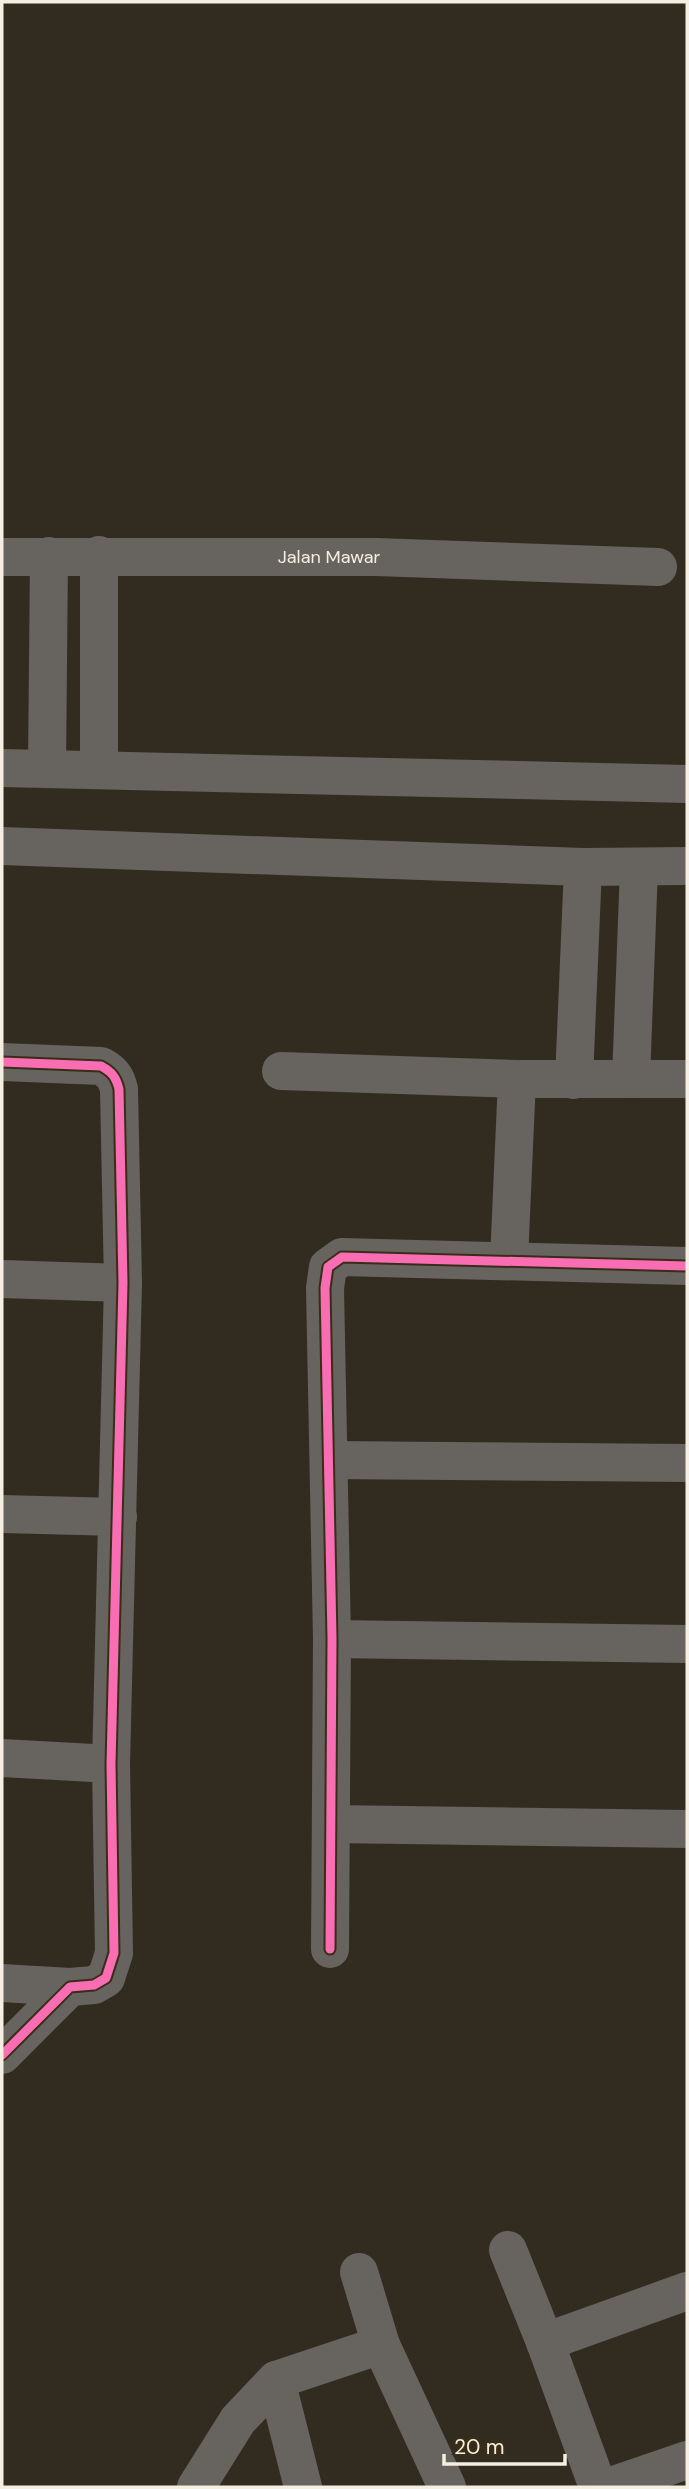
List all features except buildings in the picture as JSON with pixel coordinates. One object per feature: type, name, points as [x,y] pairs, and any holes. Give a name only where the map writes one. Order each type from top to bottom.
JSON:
[{"type":"street","points":[[99,555],[99,770]]},
{"type":"street","points":[[47,769],[49,556]]},
{"type":"street","name":"Jalan Mawar","points":[[2,557],[376,557],[658,567]]},
{"type":"street","points":[[2,768],[687,784]]},
{"type":"street","points":[[2,846],[583,867],[687,866]]},
{"type":"street","points":[[574,1080],[583,867]]},
{"type":"street","points":[[631,1079],[639,867]]},
{"type":"street","points":[[2,1062],[94,1065],[110,1071],[116,1078],[119,1089],[123,1283],[111,1763],[114,1953],[106,1978],[94,1985],[70,1987],[2,1983]]},
{"type":"street","points":[[281,1071],[517,1079],[687,1079]]},
{"type":"street","points":[[509,1260],[517,1079]]},
{"type":"street","points":[[330,1949],[332,1639],[325,1300],[328,1267],[342,1256],[687,1266]]},
{"type":"street","points":[[2,1279],[123,1283]]},
{"type":"street","points":[[329,1460],[687,1463]]},
{"type":"street","points":[[2,1514],[118,1517]]},
{"type":"street","points":[[332,1639],[687,1644]]},
{"type":"street","points":[[2,1758],[111,1763]]},
{"type":"street","points":[[332,1824],[687,1829]]},
{"type":"street","points":[[2,2055],[70,1987]]},
{"type":"street","points":[[508,2250],[598,2487]]},
{"type":"street","points":[[359,2272],[381,2345],[447,2487]]},
{"type":"street","points":[[545,2342],[687,2291]]},
{"type":"street","points":[[196,2487],[238,2420],[276,2380],[381,2345]]},
{"type":"street","points":[[276,2380],[303,2487]]},
{"type":"street","points":[[608,2487],[687,2460]]},
{"type":"cycle path","points":[[2,1062],[101,1066],[115,1078],[119,1089],[123,1283],[111,1764],[114,1953],[106,1978],[94,1985],[70,1987],[2,2055]]},
{"type":"cycle path","points":[[330,1949],[332,1639],[325,1288],[328,1267],[342,1257],[687,1266]]}]
